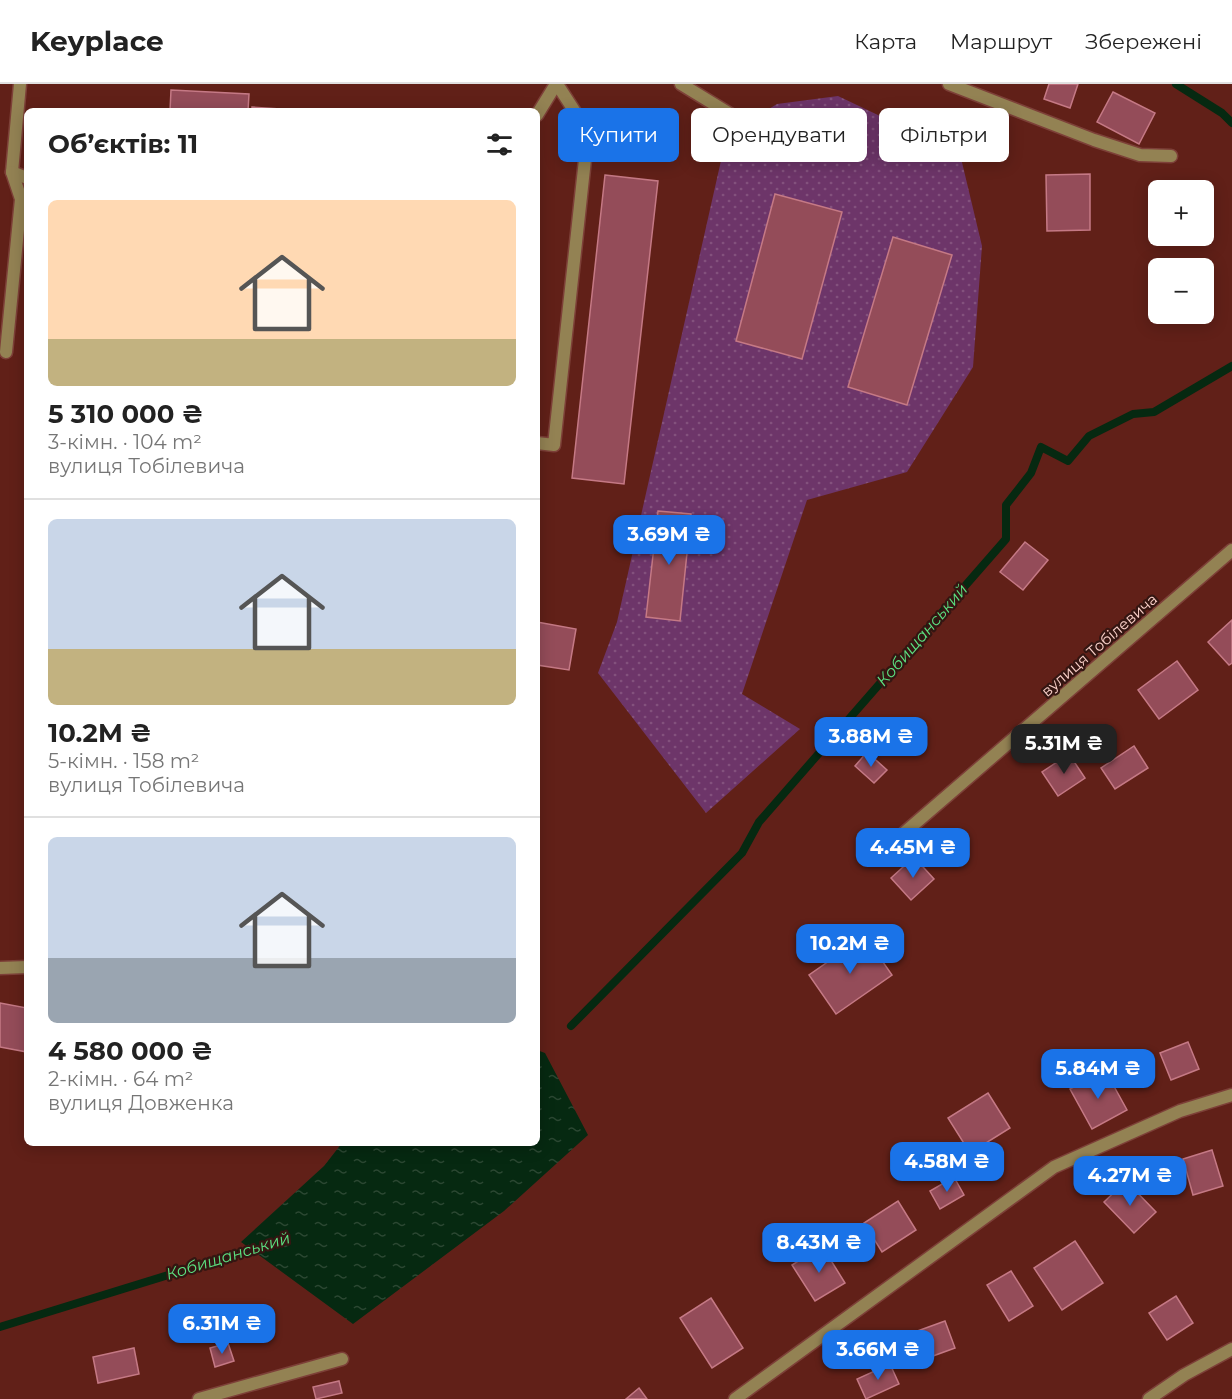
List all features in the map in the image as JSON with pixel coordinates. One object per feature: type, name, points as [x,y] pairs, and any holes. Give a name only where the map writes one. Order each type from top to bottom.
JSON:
[{"type":"street","points":[[6,352],[21,199],[12,172],[20,84]]},
{"type":"street","points":[[540,110],[556,84],[588,132],[554,445],[540,443]]},
{"type":"street","points":[[681,84],[720,108]]},
{"type":"street","points":[[949,84],[1140,155],[1171,156]]},
{"type":"street","points":[[12,172],[24,177]]},
{"type":"street","name":"вулиця Тобілевича","points":[[904,833],[1232,550]]},
{"type":"street","points":[[0,968],[24,967]]},
{"type":"street","points":[[735,1399],[1054,1167],[1180,1111],[1232,1095]]},
{"type":"street","points":[[1149,1399],[1185,1375],[1232,1349]]},
{"type":"street","points":[[199,1399],[342,1359]]},
{"type":"shaded area","points":[[838,96],[863,108],[770,108],[777,104]]},
{"type":"shaded area","points":[[867,110],[879,115],[879,162],[962,162],[982,246],[973,367],[907,472],[807,500],[742,694],[800,729],[706,813],[598,673],[617,622],[721,162],[867,162]]},
{"type":"water","points":[[540,1051],[545,1053],[588,1135],[504,1211],[353,1324],[241,1242],[324,1166],[340,1146],[540,1146]]},
{"type":"building","points":[[1049,84],[1078,84],[1070,108],[1044,99]]},
{"type":"building","points":[[171,90],[249,94],[248,108],[170,108]]},
{"type":"building","points":[[1113,92],[1155,113],[1139,144],[1097,122]]},
{"type":"building","points":[[1090,174],[1090,230],[1047,231],[1046,175]]},
{"type":"building","points":[[605,175],[658,181],[624,484],[572,478]]},
{"type":"building","points":[[775,194],[842,212],[802,359],[736,341]]},
{"type":"building","points":[[893,237],[952,255],[907,405],[848,387]]},
{"type":"building","points":[[658,511],[691,514],[680,621],[646,617]]},
{"type":"building","points":[[1025,542],[1048,560],[1023,590],[1000,572]]},
{"type":"building","points":[[1232,620],[1232,663],[1229,665],[1208,642]]},
{"type":"building","points":[[540,623],[576,629],[569,670],[540,665]]},
{"type":"building","points":[[1177,661],[1198,690],[1159,719],[1138,690]]},
{"type":"building","points":[[1134,746],[1148,768],[1115,789],[1101,768]]},
{"type":"building","points":[[867,752],[887,770],[874,783],[855,766]]},
{"type":"building","points":[[1069,754],[1085,778],[1058,796],[1042,772]]},
{"type":"building","points":[[914,857],[934,879],[911,900],[891,878]]},
{"type":"building","points":[[865,936],[892,975],[836,1014],[809,975]]},
{"type":"building","points":[[0,1003],[24,1007],[24,1051],[0,1047]]},
{"type":"building","points":[[1188,1042],[1199,1069],[1171,1080],[1160,1053]]},
{"type":"building","points":[[1105,1070],[1127,1110],[1092,1129],[1070,1089]]},
{"type":"building","points":[[988,1093],[1010,1128],[970,1153],[948,1118]]},
{"type":"building","points":[[1212,1150],[1223,1186],[1193,1195],[1183,1159]]},
{"type":"building","points":[[954,1177],[964,1195],[940,1209],[930,1191]]},
{"type":"building","points":[[1126,1181],[1156,1212],[1134,1233],[1104,1202]]},
{"type":"building","points":[[898,1201],[916,1230],[882,1252],[864,1223]]},
{"type":"building","points":[[1075,1241],[1103,1283],[1062,1310],[1034,1268]]},
{"type":"building","points":[[822,1246],[845,1283],[815,1301],[792,1265]]},
{"type":"building","points":[[1011,1271],[1033,1306],[1009,1321],[987,1285]]},
{"type":"building","points":[[1176,1296],[1193,1323],[1167,1340],[1149,1313]]},
{"type":"building","points":[[711,1298],[743,1348],[712,1368],[680,1318]]},
{"type":"building","points":[[945,1321],[955,1348],[922,1360],[912,1333]]},
{"type":"building","points":[[228,1343],[234,1361],[215,1367],[210,1348]]},
{"type":"building","points":[[134,1348],[139,1374],[98,1383],[93,1357]]},
{"type":"building","points":[[890,1364],[899,1384],[866,1399],[857,1379]]},
{"type":"building","points":[[339,1381],[342,1393],[316,1399],[313,1387]]},
{"type":"building","points":[[639,1388],[647,1399],[626,1399]]},
{"type":"waterway","points":[[1176,84],[1222,113],[1232,123]]},
{"type":"waterway","name":"Кобищанський","points":[[571,1026],[742,853],[759,822],[1006,539],[1006,505],[1031,473],[1041,447],[1068,461],[1089,436],[1133,414],[1154,412],[1232,366]]},
{"type":"waterway","name":"Кобищанський","points":[[0,1327],[259,1247]]}]
